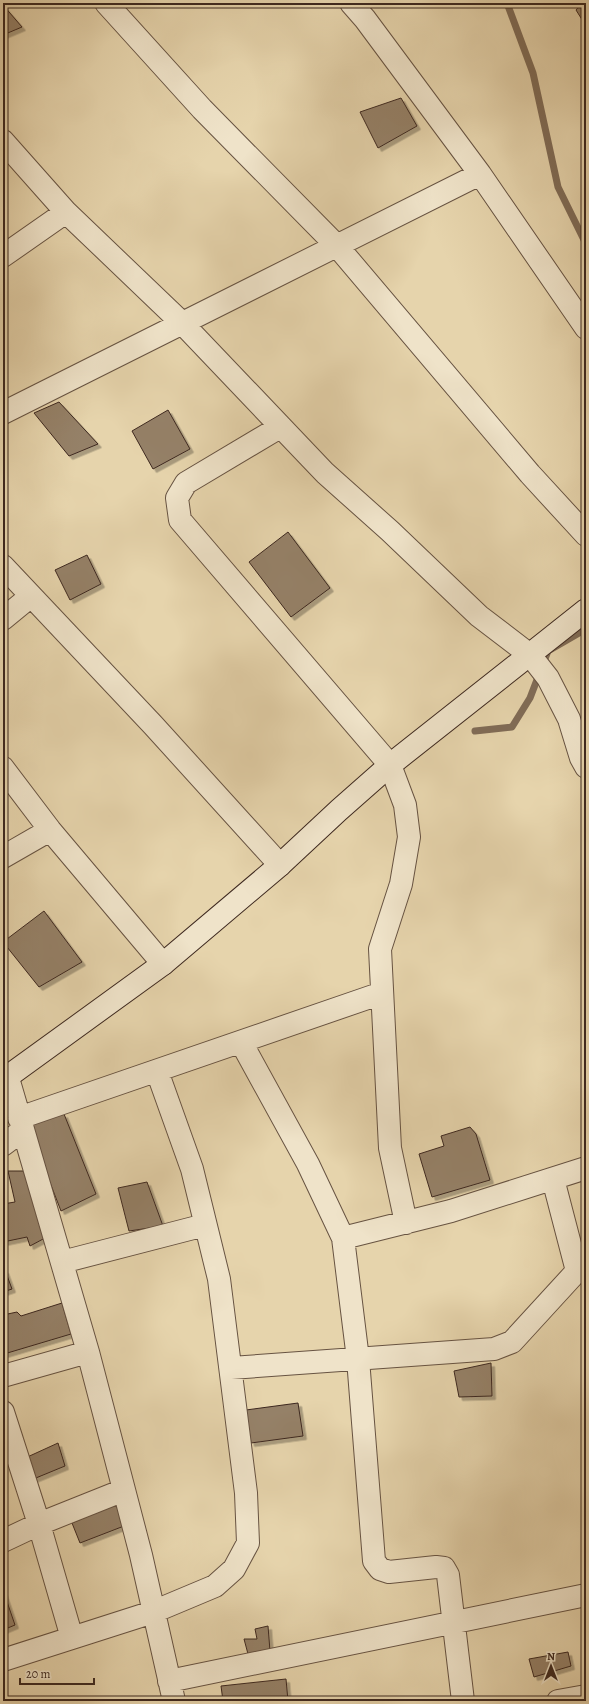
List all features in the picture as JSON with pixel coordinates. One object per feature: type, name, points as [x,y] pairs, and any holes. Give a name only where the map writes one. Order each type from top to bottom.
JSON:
[{"type":"street","points":[[106,3],[202,109],[336,246],[530,474],[586,535]]},
{"type":"street","points":[[351,3],[365,19],[480,174],[586,328]]},
{"type":"street","points":[[3,141],[66,212],[183,324],[325,473],[384,525],[479,616],[530,655],[548,678],[569,719],[581,758],[586,767]]},
{"type":"street","points":[[3,413],[480,174]]},
{"type":"street","points":[[3,256],[66,212]]},
{"type":"street","points":[[280,426],[186,482],[177,498],[180,520],[390,765],[405,805],[409,836],[401,884],[380,948],[390,1148],[406,1223]]},
{"type":"street","points":[[3,566],[148,719],[280,865]]},
{"type":"street","points":[[3,619],[31,596]]},
{"type":"street","points":[[586,610],[390,765],[280,865],[163,964],[5,1079],[21,1124],[88,1352],[141,1555],[171,1691],[453,1623],[586,1595]]},
{"type":"street","points":[[3,768],[50,830],[163,964]]},
{"type":"street","points":[[3,857],[50,830]]},
{"type":"street","points":[[3,1145],[21,1124],[157,1071],[382,994]]},
{"type":"street","points":[[241,1042],[304,1157],[343,1238],[358,1359],[374,1561],[380,1569],[389,1572],[436,1567],[444,1568],[448,1575],[463,1701]]},
{"type":"street","points":[[3,1660],[153,1612],[215,1586],[234,1570],[248,1543],[246,1493],[219,1279],[192,1169],[157,1071]]},
{"type":"street","points":[[343,1238],[406,1223],[586,1168]]},
{"type":"street","points":[[231,1368],[494,1349],[512,1342],[582,1270],[553,1179]]},
{"type":"street","points":[[62,1262],[205,1225]]},
{"type":"street","points":[[3,1376],[88,1352]]},
{"type":"street","points":[[3,1412],[39,1524],[72,1638]]},
{"type":"street","points":[[3,1541],[39,1524],[124,1490]]},
{"type":"street","points":[[558,1701],[586,1696]]},
{"type":"building","points":[[582,3],[586,3],[586,26],[576,10]]},
{"type":"building","points":[[3,5],[22,27],[3,35]]},
{"type":"building","points":[[401,98],[417,126],[378,148],[360,112]]},
{"type":"building","points":[[59,402],[98,444],[69,456],[34,413]]},
{"type":"building","points":[[168,410],[190,449],[153,469],[132,431]]},
{"type":"building","points":[[288,532],[330,588],[291,617],[249,562]]},
{"type":"building","points":[[87,555],[101,584],[70,600],[55,570]]},
{"type":"building","points":[[44,911],[82,962],[39,987],[3,942]]},
{"type":"building","points":[[64,1114],[96,1194],[61,1211],[28,1126]]},
{"type":"building","points":[[470,1127],[476,1134],[490,1180],[432,1197],[419,1154],[444,1146],[441,1136]]},
{"type":"building","points":[[8,1171],[25,1171],[45,1238],[30,1246],[27,1237],[3,1242],[3,1204],[15,1202]]},
{"type":"building","points":[[147,1182],[163,1226],[129,1231],[118,1188]]},
{"type":"building","points":[[3,1270],[5,1270],[12,1289],[3,1292]]},
{"type":"building","points":[[62,1303],[71,1334],[4,1354],[3,1315],[17,1312],[21,1316]]},
{"type":"building","points":[[491,1363],[492,1396],[459,1397],[454,1371]]},
{"type":"building","points":[[298,1403],[303,1436],[251,1443],[246,1410]]},
{"type":"building","points":[[58,1443],[65,1466],[31,1480],[23,1459]]},
{"type":"building","points":[[116,1504],[124,1526],[80,1543],[72,1523]]},
{"type":"building","points":[[3,1590],[15,1625],[3,1630]]},
{"type":"building","points":[[268,1626],[270,1651],[248,1654],[244,1639],[257,1639],[255,1629]]},
{"type":"building","points":[[568,1652],[571,1666],[534,1677],[529,1659]]},
{"type":"building","points":[[286,1679],[288,1701],[223,1701],[221,1686]]},
{"type":"waterway","points":[[507,3],[533,73],[558,187],[586,244]]},
{"type":"waterway","points":[[475,731],[512,727],[530,698],[548,651],[586,629]]}]
